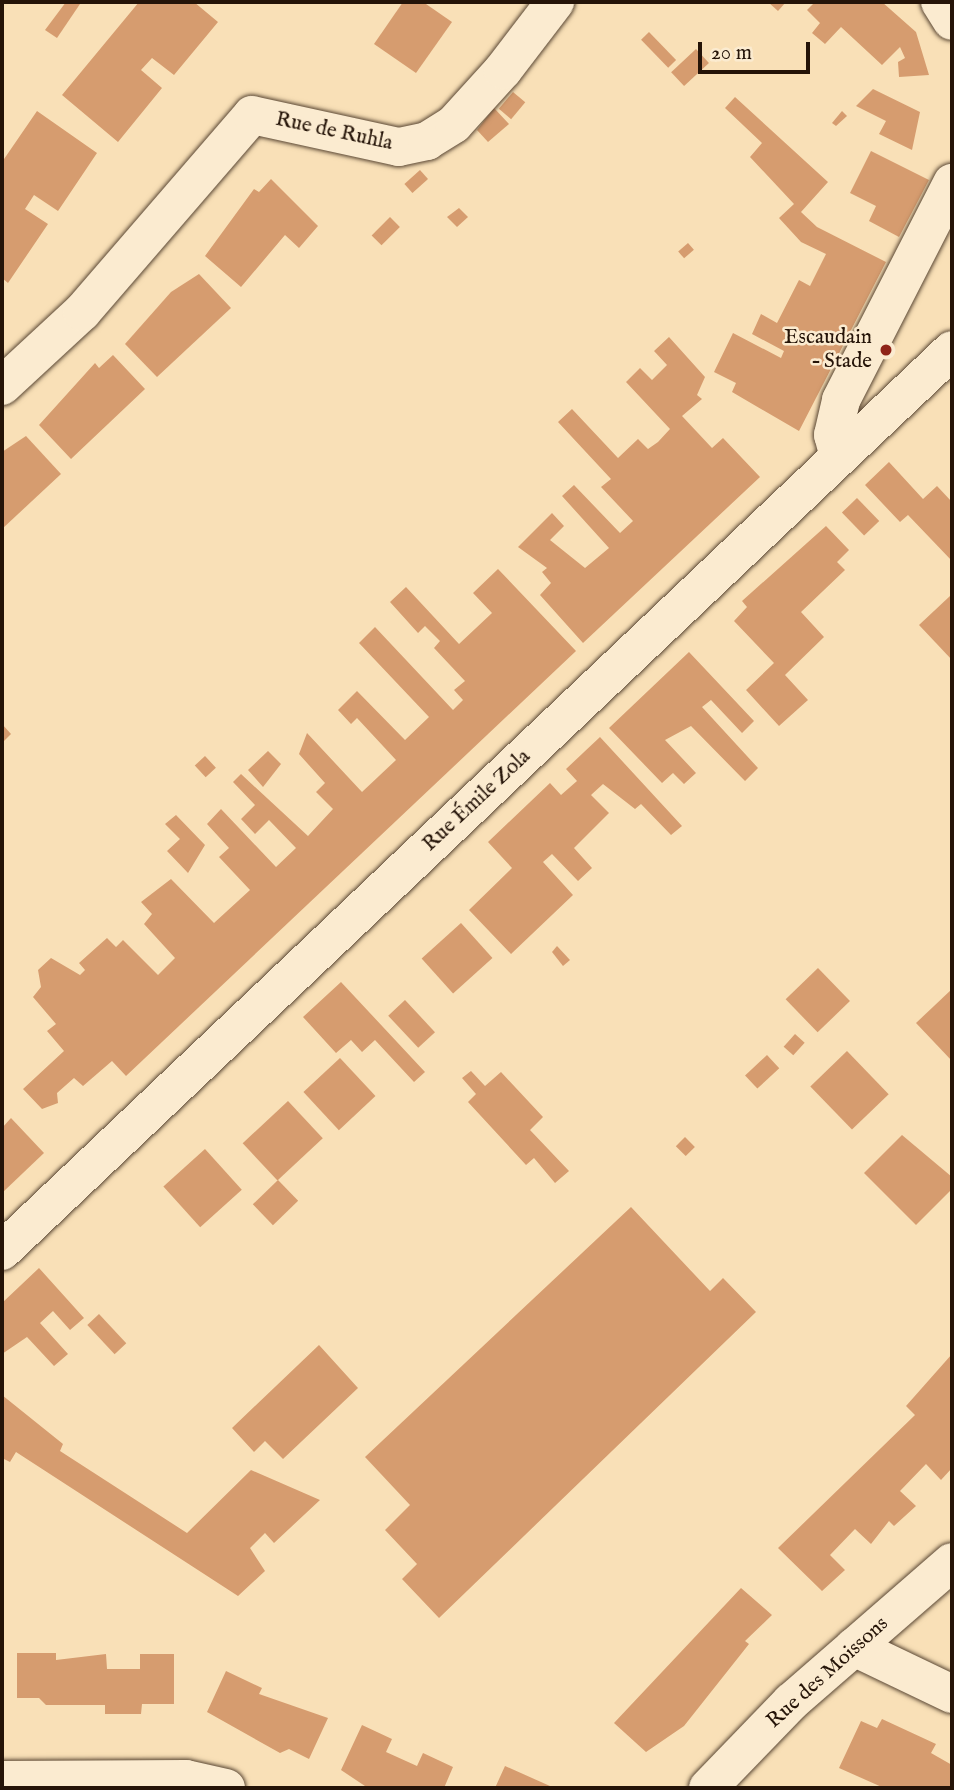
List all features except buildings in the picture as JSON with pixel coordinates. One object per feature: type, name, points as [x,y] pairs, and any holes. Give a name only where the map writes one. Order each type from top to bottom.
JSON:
[{"type":"street","name":"Rue de Ruhla","points":[[2,386],[82,312],[252,115],[399,146],[427,141],[454,124],[503,70],[555,2]]},
{"type":"street","points":[[940,2],[952,21]]},
{"type":"street","points":[[839,457],[833,435],[841,400],[952,183]]},
{"type":"street","name":"Rue Émile Zola","points":[[2,1251],[952,350]]},
{"type":"street","name":"Rue des Moissons","points":[[708,1788],[854,1647],[952,1562]]},
{"type":"street","points":[[854,1647],[952,1694]]},
{"type":"street","points":[[2,1780],[186,1779],[226,1788]]},
{"type":"place","name":"Escaudain – Stade","points":[[886,350]]}]
